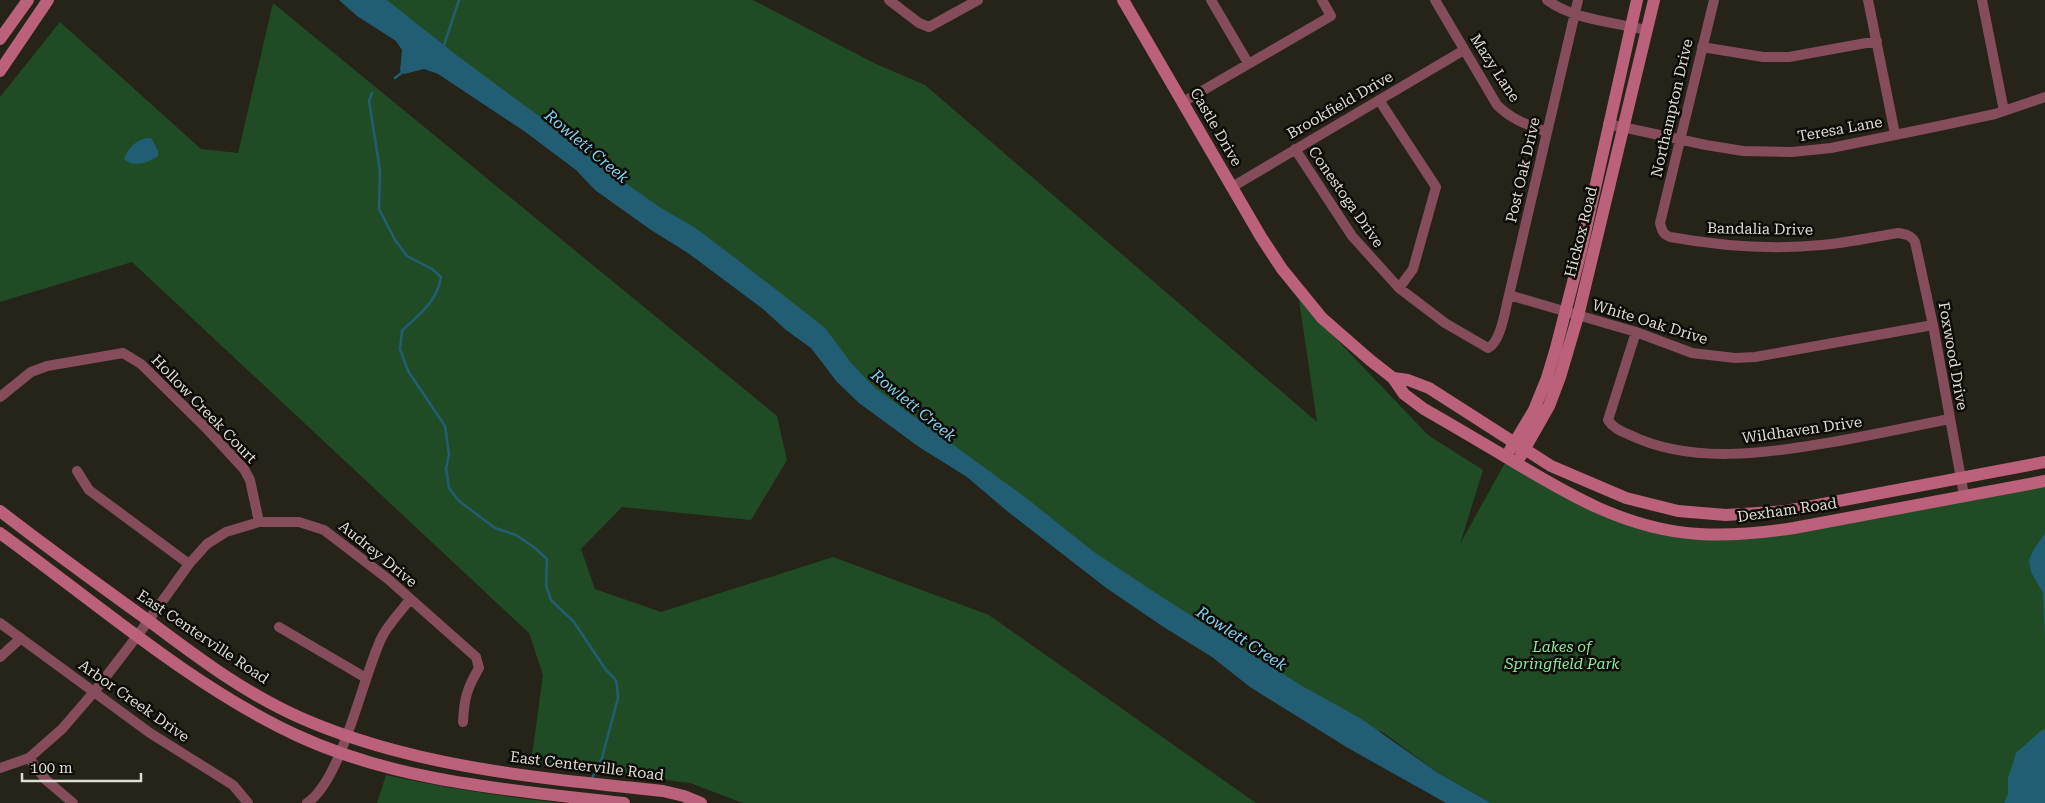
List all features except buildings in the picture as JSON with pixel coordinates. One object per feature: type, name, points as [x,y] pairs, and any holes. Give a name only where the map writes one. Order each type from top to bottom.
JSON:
[{"type":"street","points":[[0,40],[28,0]]},
{"type":"street","points":[[0,71],[48,0]]},
{"type":"street","points":[[889,0],[919,23],[929,27],[978,0]]},
{"type":"street","name":"Castle Drive","points":[[1123,0],[1282,269]]},
{"type":"street","points":[[1211,0],[1248,64]]},
{"type":"street","points":[[1183,102],[1331,16],[1322,0]]},
{"type":"street","name":"Mazy Lane","points":[[1435,0],[1498,105],[1506,114],[1518,121],[1547,132]]},
{"type":"street","points":[[1547,0],[1559,8],[1574,14],[1646,30]]},
{"type":"street","name":"Post Oak Drive","points":[[1493,346],[1509,295],[1578,0]]},
{"type":"street","name":"Hickox Road","points":[[1519,447],[1547,378],[1565,312],[1581,251],[1637,0]]},
{"type":"street","name":"Hickox Road","points":[[1511,460],[1549,406],[1560,377],[1578,316],[1654,0]]},
{"type":"street","name":"Northampton Drive","points":[[1660,224],[1714,0]]},
{"type":"street","points":[[1868,0],[1895,134]]},
{"type":"street","points":[[1982,0],[2004,111]]},
{"type":"street","points":[[1702,47],[1764,57],[1789,56],[1877,41]]},
{"type":"street","name":"Brookfield Drive","points":[[1232,187],[1464,50]]},
{"type":"street","name":"Teresa Lane","points":[[1608,124],[1706,146],[1743,151],[1792,152],[1831,148],[2004,111],[2045,97]]},
{"type":"street","points":[[1379,100],[1436,187],[1413,269],[1399,288]]},
{"type":"street","name":"Conestoga Drive","points":[[1295,149],[1352,236],[1399,288],[1445,323],[1474,342],[1488,348],[1493,346]]},
{"type":"street","name":"Bandalia Drive","points":[[1660,224],[1662,232],[1670,237],[1708,244],[1759,247],[1823,245],[1898,233]]},
{"type":"street","name":"Foxwood Drive","points":[[1898,233],[1907,235],[1915,242],[1933,325],[1964,496]]},
{"type":"street","name":"Dexham Road","points":[[1282,269],[1322,318],[1393,378],[1404,394],[1424,409],[1569,495],[1614,516],[1647,526],[1697,534],[1755,534],[2045,481]]},
{"type":"street","name":"White Oak Drive","points":[[1509,295],[1636,332],[1692,353],[1735,358],[1755,357],[1933,325]]},
{"type":"street","name":"Wildhaven Drive","points":[[1636,332],[1608,420],[1615,428],[1647,443],[1689,452],[1738,454],[1789,449],[1949,419]]},
{"type":"street","name":"Hollow Creek Court","points":[[0,396],[31,372],[47,366],[123,353],[141,364],[240,463],[250,480],[260,522]]},
{"type":"street","name":"Dexham Road","points":[[1393,378],[1408,380],[1429,388],[1550,466],[1626,498],[1678,511],[1726,515],[1786,511],[2045,462]]},
{"type":"street","points":[[77,471],[89,490],[189,564]]},
{"type":"street","name":"East Centerville Road","points":[[0,511],[210,666],[272,704],[301,718],[373,745],[434,761],[677,794],[701,803]]},
{"type":"street","name":"Audrey Drive","points":[[29,758],[62,729],[94,692],[189,564],[216,538],[226,532],[260,522],[299,522],[324,530],[410,599],[478,661],[478,668],[468,686],[464,700],[462,722]]},
{"type":"street","points":[[0,532],[138,635],[242,706],[297,735],[340,752],[425,777],[624,803]]},
{"type":"street","points":[[307,803],[323,786],[340,752],[381,638],[410,599]]},
{"type":"street","name":"Arbor Creek Drive","points":[[0,623],[150,733],[233,785],[248,803]]},
{"type":"street","points":[[279,626],[366,678]]},
{"type":"street","points":[[0,657],[21,638]]},
{"type":"street","points":[[0,768],[29,758],[46,780],[73,803]]},
{"type":"green space","name":"Lakes of Springfield Park","points":[[359,0],[753,0],[874,63],[925,85],[1317,422],[1299,300],[1428,435],[1483,470],[1460,544],[1505,463],[1583,506],[1725,538],[2045,486],[2045,803],[1491,803],[1438,773],[1384,733],[1357,723],[1010,509],[806,330]]},
{"type":"green space","points":[[273,3],[777,416],[787,460],[751,520],[622,507],[581,549],[595,589],[661,612],[833,557],[989,615],[1256,803],[743,803],[690,783],[531,763],[543,675],[529,633],[132,262],[0,302],[0,97],[60,22],[201,149],[238,153]]},
{"type":"green space","points":[[386,775],[472,791],[559,803],[377,803]]},
{"type":"water","points":[[339,0],[387,0],[455,54],[543,119],[598,164],[661,208],[697,229],[778,291],[825,328],[852,364],[875,388],[1025,497],[1094,552],[1302,686],[1360,718],[1438,773],[1491,803],[1446,803],[1348,748],[1250,687],[1212,657],[1105,587],[1007,511],[967,477],[919,447],[859,403],[837,382],[811,348],[786,330],[763,309],[688,253],[651,230],[595,190],[576,170],[524,131],[438,74],[424,69],[404,74],[400,71],[402,50],[396,41],[357,16]]},
{"type":"water","points":[[147,138],[152,139],[158,151],[158,156],[141,164],[128,162],[124,159],[133,146]]},
{"type":"water","points":[[2045,533],[2045,640],[2043,593],[2031,572],[2029,560]]},
{"type":"water","points":[[2043,729],[2045,730],[2045,803],[2004,803],[2008,794],[2008,778],[2016,753]]},
{"type":"waterway","points":[[443,48],[459,0]]},
{"type":"waterway","points":[[395,78],[404,71]]},
{"type":"waterway","points":[[372,93],[369,101],[380,171],[379,209],[395,240],[407,256],[432,269],[441,277],[432,300],[402,331],[400,349],[408,371],[445,426],[449,455],[446,469],[449,488],[459,501],[495,528],[516,535],[547,559],[546,585],[551,600],[574,622],[606,670],[615,679],[617,685],[618,698],[602,758],[591,780]]},
{"type":"water label","name":"Rowlett Creek","points":[[587,146]]},
{"type":"water label","name":"Rowlett Creek","points":[[914,405]]},
{"type":"water label","name":"Rowlett Creek","points":[[1242,638]]}]
